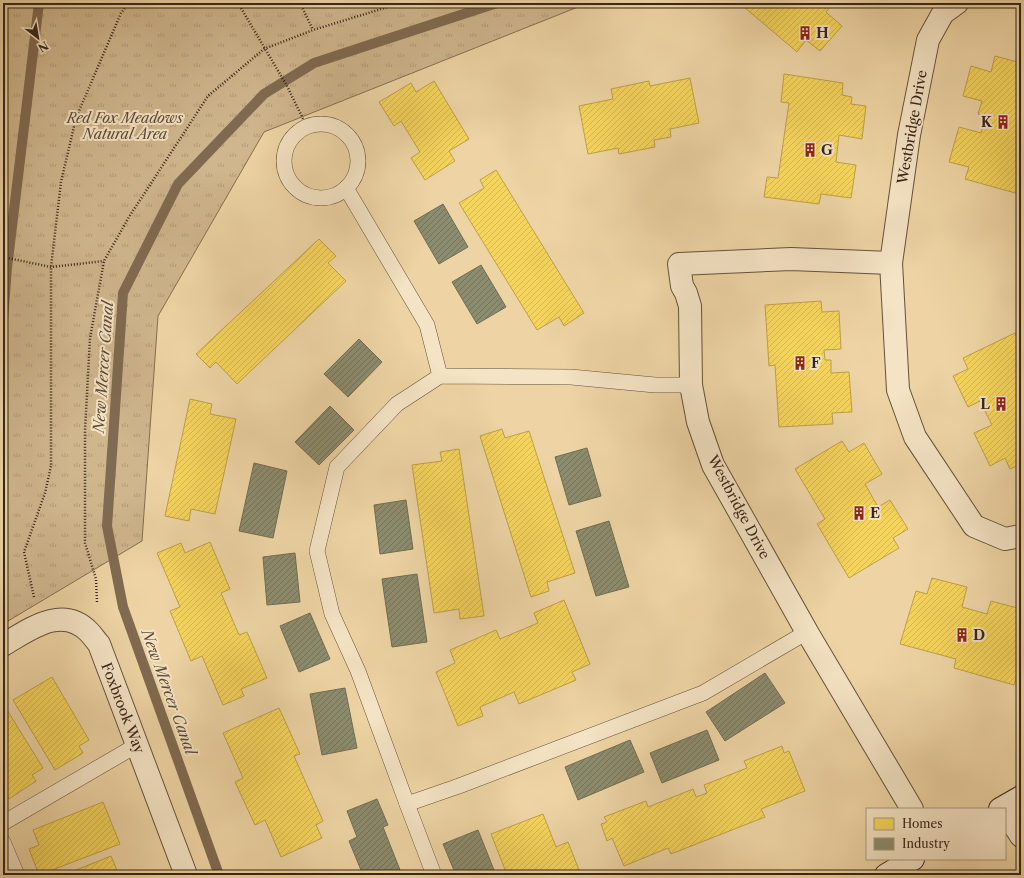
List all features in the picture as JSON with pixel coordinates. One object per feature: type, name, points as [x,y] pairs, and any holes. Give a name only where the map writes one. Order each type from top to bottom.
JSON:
[{"type":"street","name":"Westbridge Drive","points":[[957,3],[943,13],[928,40],[908,135],[891,263],[898,390],[915,437],[974,526],[1005,539],[1021,536]]},
{"type":"street","name":"Westbridge Drive","points":[[891,263],[791,259],[678,264],[682,286],[690,306],[691,386],[698,422],[713,465],[807,632],[911,808]]},
{"type":"street","name":"Foxbrook Way","points":[[3,645],[39,624],[59,619],[74,622],[89,631],[99,644],[186,875]]},
{"type":"street","points":[[1007,807],[1021,836]]},
{"type":"street","points":[[886,875],[911,860]]},
{"type":"lane","points":[[318,124],[330,125],[349,136],[355,146],[358,157],[358,169],[353,180],[336,196],[323,198],[310,196],[299,190],[290,181],[285,170],[285,156],[289,144],[296,134],[307,127],[318,124]]},
{"type":"lane","points":[[346,188],[426,325],[440,376]]},
{"type":"lane","points":[[434,875],[358,671],[332,614],[317,551],[337,467],[397,404],[440,376],[571,377],[691,386]]},
{"type":"lane","points":[[407,804],[703,693],[807,632]]},
{"type":"lane","points":[[3,823],[137,744]]},
{"type":"lane","points":[[3,842],[18,875]]},
{"type":"path","points":[[39,624],[24,552],[46,493],[51,466],[51,267],[61,182],[76,118],[121,14],[129,3]]},
{"type":"path","points":[[238,3],[287,86],[307,127]]},
{"type":"path","points":[[300,3],[313,30]]},
{"type":"path","points":[[89,631],[98,618],[96,579],[85,543],[85,423],[90,338],[104,261],[129,217],[208,96],[264,49],[313,30],[400,3]]},
{"type":"path","points":[[3,257],[39,263],[51,267],[104,261]]},
{"type":"green space","name":"Red Fox Meadows Natural Area","points":[[3,3],[588,3],[264,132],[158,316],[142,541],[3,624]]},
{"type":"building: Homes","name":"H","points":[[747,3],[834,3],[826,12],[842,26],[820,51],[806,40],[797,52],[744,7]]},
{"type":"building: Homes","name":"K","points":[[995,56],[1021,63],[1021,186],[1019,194],[965,179],[969,167],[949,162],[959,127],[981,133],[986,116],[978,114],[982,101],[963,96],[971,66],[991,72]]},
{"type":"building: Homes","name":"G","points":[[784,74],[843,83],[842,95],[852,97],[851,104],[866,106],[862,139],[839,135],[836,162],[856,165],[851,198],[821,194],[819,204],[764,197],[767,177],[778,178],[789,103],[781,102]]},
{"type":"building: Homes","points":[[690,78],[699,123],[670,129],[671,137],[654,140],[655,147],[619,154],[618,148],[588,154],[579,106],[613,99],[611,89],[649,81],[650,86]]},
{"type":"building: Homes","points":[[434,81],[469,139],[449,151],[455,161],[425,180],[411,158],[420,152],[401,121],[394,126],[379,102],[411,83],[416,92]]},
{"type":"building: Homes","points":[[496,170],[584,313],[564,326],[559,317],[537,330],[459,203],[484,188],[480,180]]},
{"type":"building: Homes","points":[[319,239],[336,256],[328,263],[346,281],[237,384],[216,362],[210,368],[196,354]]},
{"type":"building: Homes","name":"F","points":[[821,301],[822,312],[839,311],[841,349],[824,350],[825,360],[831,360],[831,373],[849,372],[852,412],[832,413],[833,424],[779,427],[775,365],[769,366],[765,305]]},
{"type":"building: Homes","name":"L","points":[[1015,333],[1021,345],[1021,464],[1010,469],[1005,458],[990,466],[974,433],[992,425],[980,401],[968,407],[953,376],[968,369],[963,358]]},
{"type":"building: Homes","points":[[190,399],[212,404],[210,414],[236,419],[215,514],[191,509],[189,521],[165,516]]},
{"type":"building: Homes","points":[[502,429],[505,438],[529,431],[575,573],[547,582],[549,591],[531,597],[480,436]]},
{"type":"building: Homes","name":"E","points":[[842,441],[849,452],[864,443],[882,474],[865,484],[878,507],[890,500],[908,529],[893,538],[899,548],[849,578],[817,524],[825,519],[795,469]]},
{"type":"building: Homes","points":[[459,449],[484,616],[460,619],[459,609],[434,613],[412,465],[442,461],[440,452]]},
{"type":"building: Homes","points":[[210,542],[230,589],[221,593],[239,635],[247,632],[267,678],[241,689],[244,696],[223,705],[202,656],[191,661],[170,611],[180,607],[157,553],[181,543],[185,553]]},
{"type":"building: Homes","name":"D","points":[[932,578],[967,587],[962,607],[987,614],[991,601],[1021,609],[1019,626],[1021,626],[1021,662],[1014,685],[954,668],[956,659],[900,644],[916,591],[927,594]]},
{"type":"building: Homes","points":[[564,600],[590,664],[572,672],[576,680],[519,704],[514,692],[480,707],[483,716],[458,726],[436,672],[455,663],[450,650],[496,630],[500,639],[538,623],[534,613]]},
{"type":"building: Homes","points":[[52,677],[89,740],[79,746],[83,753],[55,770],[13,700]]},
{"type":"building: Homes","points":[[4,705],[43,768],[32,775],[36,781],[9,799],[3,789]]},
{"type":"building: Homes","points":[[279,708],[300,754],[294,756],[323,821],[316,825],[322,838],[281,857],[265,820],[255,825],[235,782],[243,778],[223,733]]},
{"type":"building: Homes","points":[[782,746],[784,753],[789,751],[805,791],[761,809],[765,817],[671,854],[668,848],[624,866],[612,838],[607,841],[601,824],[607,822],[604,817],[646,801],[648,807],[693,789],[696,797],[707,793],[704,785],[747,768],[744,761]]},
{"type":"building: Homes","points":[[103,802],[120,844],[39,875],[29,849],[39,845],[33,830]]},
{"type":"building: Homes","points":[[543,814],[556,847],[568,842],[581,875],[515,875],[512,870],[506,872],[491,834]]},
{"type":"building: Homes","points":[[111,856],[119,875],[70,875],[69,873]]},
{"type":"building: Industry","points":[[443,204],[468,247],[439,264],[414,221]]},
{"type":"building: Industry","points":[[481,265],[506,307],[477,324],[452,282]]},
{"type":"building: Industry","points":[[359,339],[382,362],[348,397],[324,374]]},
{"type":"building: Industry","points":[[330,406],[354,430],[319,465],[295,442]]},
{"type":"building: Industry","points":[[587,448],[601,496],[569,505],[555,457]]},
{"type":"building: Industry","points":[[254,463],[287,471],[273,538],[239,531]]},
{"type":"building: Industry","points":[[406,500],[413,549],[380,554],[374,505]]},
{"type":"building: Industry","points":[[609,521],[629,587],[596,596],[576,531]]},
{"type":"building: Industry","points":[[295,553],[300,602],[267,605],[263,557]]},
{"type":"building: Industry","points":[[417,574],[427,642],[392,647],[382,579]]},
{"type":"building: Industry","points":[[310,613],[330,659],[299,672],[280,626]]},
{"type":"building: Industry","points":[[765,673],[785,703],[725,741],[706,712]]},
{"type":"building: Industry","points":[[345,688],[357,748],[322,755],[310,694]]},
{"type":"building: Industry","points":[[707,730],[719,760],[662,783],[650,753]]},
{"type":"building: Industry","points":[[630,740],[644,772],[578,800],[565,767]]},
{"type":"building: Industry","points":[[377,799],[388,825],[383,827],[402,875],[363,875],[349,841],[357,837],[347,811]]},
{"type":"building: Industry","points":[[478,830],[496,875],[456,875],[443,844]]},
{"type":"waterway","points":[[3,320],[7,268],[39,3]]},
{"type":"waterway","name":"New Mercer Canal","points":[[219,875],[123,607],[107,526],[123,293],[178,184],[264,94],[314,63],[497,3]]},
{"type":"place","name":"H","points":[[805,33]]},
{"type":"place","name":"K","points":[[1003,122]]},
{"type":"place","name":"G","points":[[810,150]]},
{"type":"place","name":"F","points":[[800,363]]},
{"type":"place","name":"L","points":[[1001,404]]},
{"type":"place","name":"E","points":[[859,513]]},
{"type":"place","name":"D","points":[[962,635]]}]
